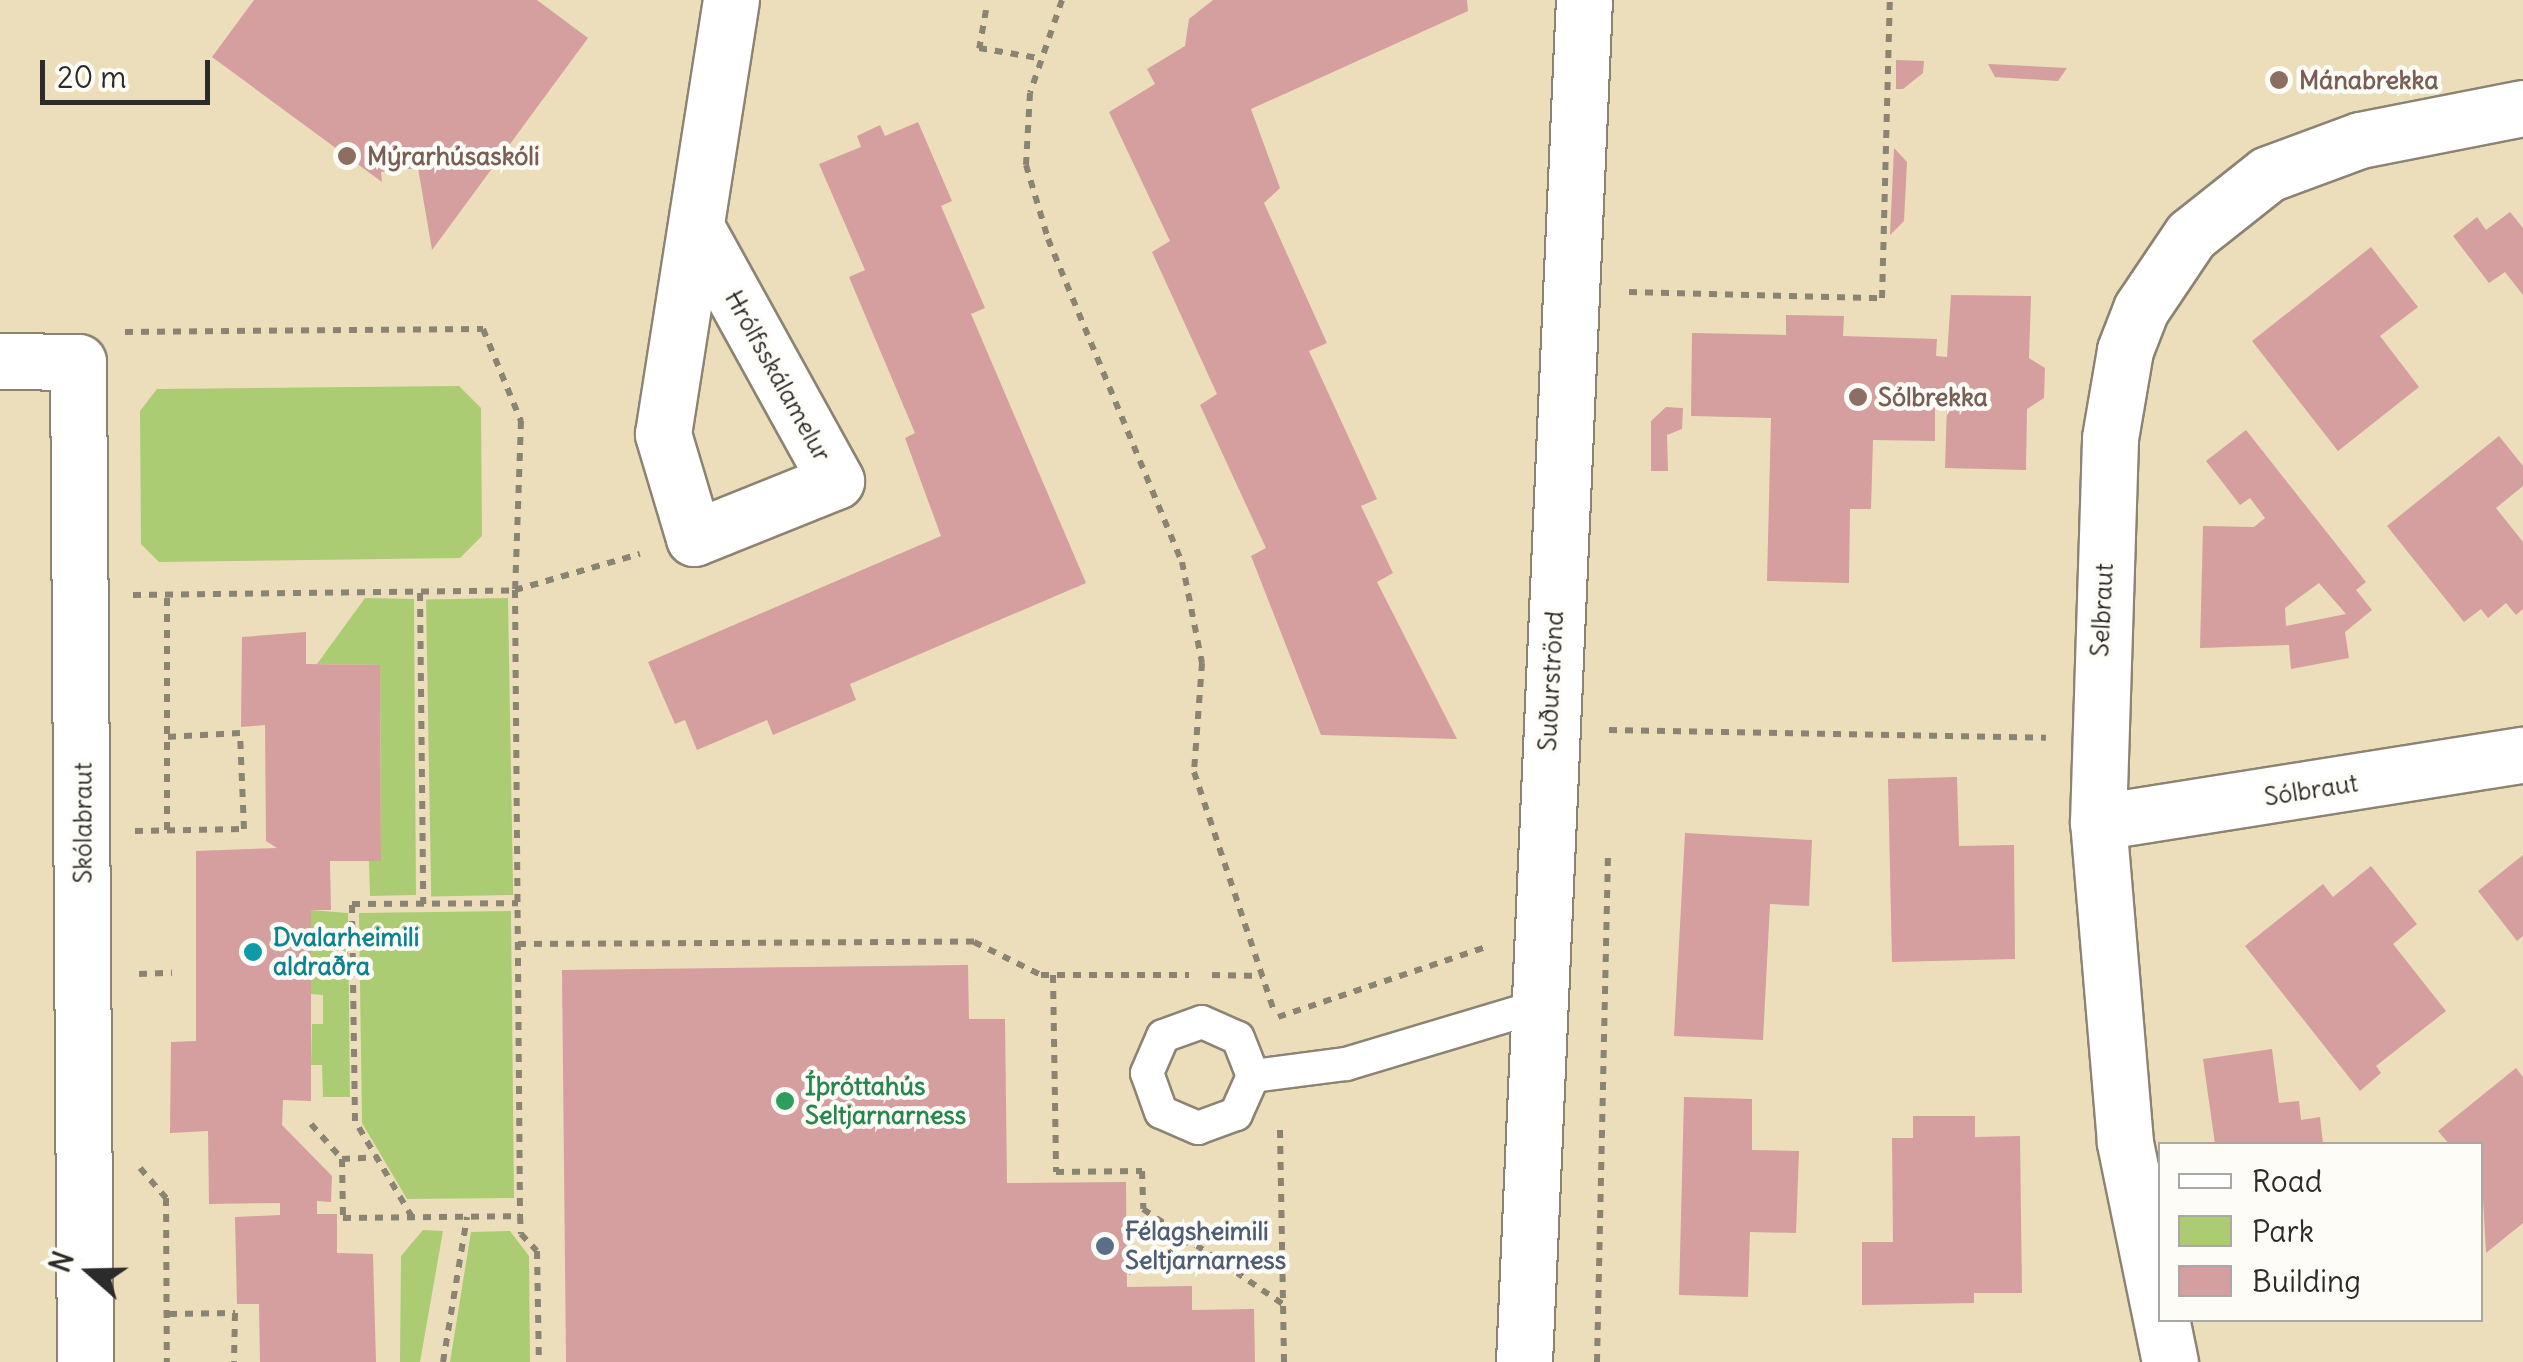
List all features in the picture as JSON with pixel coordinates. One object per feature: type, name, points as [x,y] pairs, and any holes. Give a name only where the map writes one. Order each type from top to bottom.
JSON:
[{"type":"street","name":"Hrólfsskálamelur","points":[[696,227],[836,481],[694,538],[664,434],[731,0]]},
{"type":"street","name":"Suðurströnd","points":[[1524,1362],[1536,1007],[1584,0]]},
{"type":"street","name":"Selbraut","points":[[2158,1303],[2125,1142],[2098,822],[2096,739],[2114,394],[2141,309],[2164,270],[2227,202],[2313,154],[2523,108]]},
{"type":"street","points":[[0,361],[78,362]]},
{"type":"street","name":"Skólabraut","points":[[78,362],[85,1362]]},
{"type":"street","name":"Sólbraut","points":[[2098,822],[2523,755]]},
{"type":"street","name":"Selbraut","points":[[2162,1322],[2170,1362]]},
{"type":"lane","points":[[1266,1075],[1346,1064],[1536,1007]]},
{"type":"path","points":[[1062,0],[1038,58],[1026,165],[1048,239],[1182,562],[1202,664],[1194,772],[1276,1018],[1266,1075],[1284,1305],[1284,1362]]},
{"type":"path","points":[[1630,292],[1882,298],[1890,0]]},
{"type":"path","points":[[986,10],[979,48],[1038,58]]},
{"type":"path","points":[[1629,312],[1630,276]]},
{"type":"path","points":[[78,362],[100,332],[482,329],[521,421],[515,590],[520,1216],[521,1234],[537,1251],[539,1362]]},
{"type":"path","points":[[82,600],[167,592],[515,590],[694,538]]},
{"type":"path","points":[[166,830],[167,592]]},
{"type":"path","points":[[420,593],[424,904]]},
{"type":"path","points":[[1610,750],[1612,710]]},
{"type":"path","points":[[1592,730],[2096,739]]},
{"type":"path","points":[[120,831],[244,829],[240,733],[166,737]]},
{"type":"path","points":[[1596,1362],[1608,849]]},
{"type":"path","points":[[412,1217],[356,1121],[352,904],[518,903]]},
{"type":"path","points":[[518,944],[974,942],[1053,975],[1262,976]]},
{"type":"path","points":[[1276,1018],[1494,944]]},
{"type":"path","points":[[118,975],[172,973]]},
{"type":"path","points":[[1053,975],[1056,1172],[1142,1171],[1143,1208],[1284,1305]]},
{"type":"path","points":[[311,1124],[342,1159],[342,1218],[520,1216]]},
{"type":"path","points":[[128,1155],[166,1198],[168,1362]]},
{"type":"path","points":[[342,1159],[377,1157]]},
{"type":"path","points":[[443,1362],[468,1217]]},
{"type":"path","points":[[1128,1272],[1190,1241]]},
{"type":"path","points":[[169,1314],[235,1314],[234,1362]]},
{"type":"green space","points":[[459,386],[481,408],[482,536],[460,558],[159,562],[141,544],[140,411],[157,389]]},
{"type":"green space","points":[[365,598],[414,599],[416,895],[370,896],[369,861],[381,861],[380,665],[317,664]]},
{"type":"green space","points":[[508,598],[513,895],[431,896],[426,599]]},
{"type":"green space","points":[[311,910],[348,913],[350,1097],[323,1097],[322,1065],[311,1065],[312,1024],[323,1024],[323,995],[311,994]]},
{"type":"green space","points":[[511,911],[514,1198],[407,1199],[362,1123],[359,913]]},
{"type":"green space","points":[[423,1230],[443,1231],[420,1362],[400,1362],[401,1256]]},
{"type":"green space","points":[[510,1231],[529,1256],[530,1362],[450,1362],[471,1232]]},
{"type":"building","points":[[254,0],[537,0],[588,38],[432,250],[418,168],[381,172],[382,182],[212,57]]},
{"type":"building","points":[[1213,0],[1467,0],[1468,11],[1251,109],[1280,188],[1264,203],[1327,343],[1309,351],[1377,499],[1361,506],[1393,573],[1377,582],[1457,739],[1321,735],[1251,556],[1266,548],[1200,405],[1217,394],[1152,252],[1170,241],[1109,112],[1155,84],[1147,69],[1185,46],[1189,19]]},
{"type":"building","points":[[1896,60],[1924,61],[1923,73],[1903,89],[1896,89]]},
{"type":"building","points":[[1988,64],[2067,68],[2058,81],[1995,77]]},
{"type":"building","points":[[918,122],[952,201],[941,206],[985,308],[971,314],[1086,583],[850,684],[856,700],[773,735],[767,720],[697,750],[685,720],[675,724],[648,662],[941,536],[905,438],[915,433],[849,277],[865,270],[819,164],[861,147],[857,136],[880,125],[885,136]]},
{"type":"building","points":[[1894,148],[1907,162],[1904,221],[1890,235]]},
{"type":"building","points":[[2510,212],[2523,228],[2523,295],[2505,272],[2489,283],[2453,236],[2477,217],[2486,230]]},
{"type":"building","points":[[2371,247],[2418,307],[2380,336],[2419,387],[2338,451],[2252,341]]},
{"type":"building","points":[[1951,295],[2031,296],[2029,358],[2045,368],[2044,398],[2027,409],[2026,470],[1945,468],[1947,404],[1935,404],[1935,441],[1873,440],[1871,509],[1850,509],[1849,583],[1767,581],[1771,418],[1691,416],[1692,333],[1786,335],[1786,315],[1844,316],[1843,336],[1937,339],[1936,356],[1947,357]]},
{"type":"building","points":[[1666,407],[1683,408],[1682,429],[1667,435],[1668,471],[1651,471],[1651,421]]},
{"type":"building","points":[[2246,430],[2366,582],[2356,590],[2372,610],[2345,632],[2349,658],[2291,669],[2289,645],[2200,648],[2203,526],[2254,527],[2265,518],[2250,498],[2240,505],[2206,461]],"holes":[[[2319,583],[2346,614],[2286,626],[2285,608]]]},
{"type":"building","points":[[2499,436],[2523,466],[2523,486],[2496,508],[2523,542],[2523,609],[2516,615],[2506,603],[2488,618],[2481,609],[2464,622],[2387,526]]},
{"type":"building","name":"Dvalarheimili aldraðra","points":[[306,632],[306,664],[380,665],[381,861],[330,861],[331,910],[311,910],[311,1101],[283,1100],[282,1125],[332,1176],[331,1202],[317,1201],[317,1214],[337,1214],[337,1253],[373,1254],[376,1362],[260,1362],[259,1304],[237,1304],[235,1217],[280,1215],[280,1203],[209,1204],[208,1131],[170,1133],[171,1042],[196,1041],[196,851],[277,848],[266,841],[265,725],[241,727],[242,637]]},
{"type":"building","points":[[1957,777],[1959,846],[2014,845],[2015,959],[1892,962],[1888,779]]},
{"type":"building","points":[[1685,833],[1812,840],[1809,906],[1770,904],[1763,1040],[1674,1036]]},
{"type":"building","points":[[2523,855],[2523,936],[2517,941],[2478,891]]},
{"type":"building","points":[[2371,866],[2417,924],[2393,944],[2446,1011],[2376,1066],[2381,1073],[2360,1091],[2245,946],[2323,884],[2333,897]]},
{"type":"building","name":"Íþróttahús Seltjarnarness","points":[[968,965],[969,1019],[1005,1019],[1007,1183],[1126,1182],[1127,1287],[1192,1286],[1192,1310],[1254,1309],[1255,1362],[566,1362],[562,970]]},
{"type":"building","points":[[2272,1049],[2279,1103],[2299,1101],[2301,1120],[2320,1117],[2323,1142],[2215,1142],[2203,1059]]},
{"type":"building","points":[[2516,1068],[2523,1077],[2523,1223],[2486,1253],[2483,1142],[2447,1142],[2438,1131]]},
{"type":"building","points":[[1684,1097],[1752,1099],[1752,1150],[1799,1151],[1796,1233],[1750,1232],[1748,1297],[1679,1295]]},
{"type":"building","points":[[1913,1116],[1975,1116],[1975,1137],[2020,1136],[2022,1293],[1974,1293],[1974,1303],[1862,1305],[1862,1242],[1893,1242],[1892,1138],[1913,1138]]},
{"type":"place","name":"Mánabrekka","points":[[2279,80]]},
{"type":"place","name":"Mýrarhúsaskóli","points":[[347,156]]},
{"type":"place","name":"Sólbrekka","points":[[1858,397]]},
{"type":"place","name":"Dvalarheimili aldraðra","points":[[253,952]]},
{"type":"place","name":"Íþróttahús Seltjarnarness","points":[[785,1101]]},
{"type":"place","name":"Félagsheimili Seltjarnarness","points":[[1105,1246]]}]
